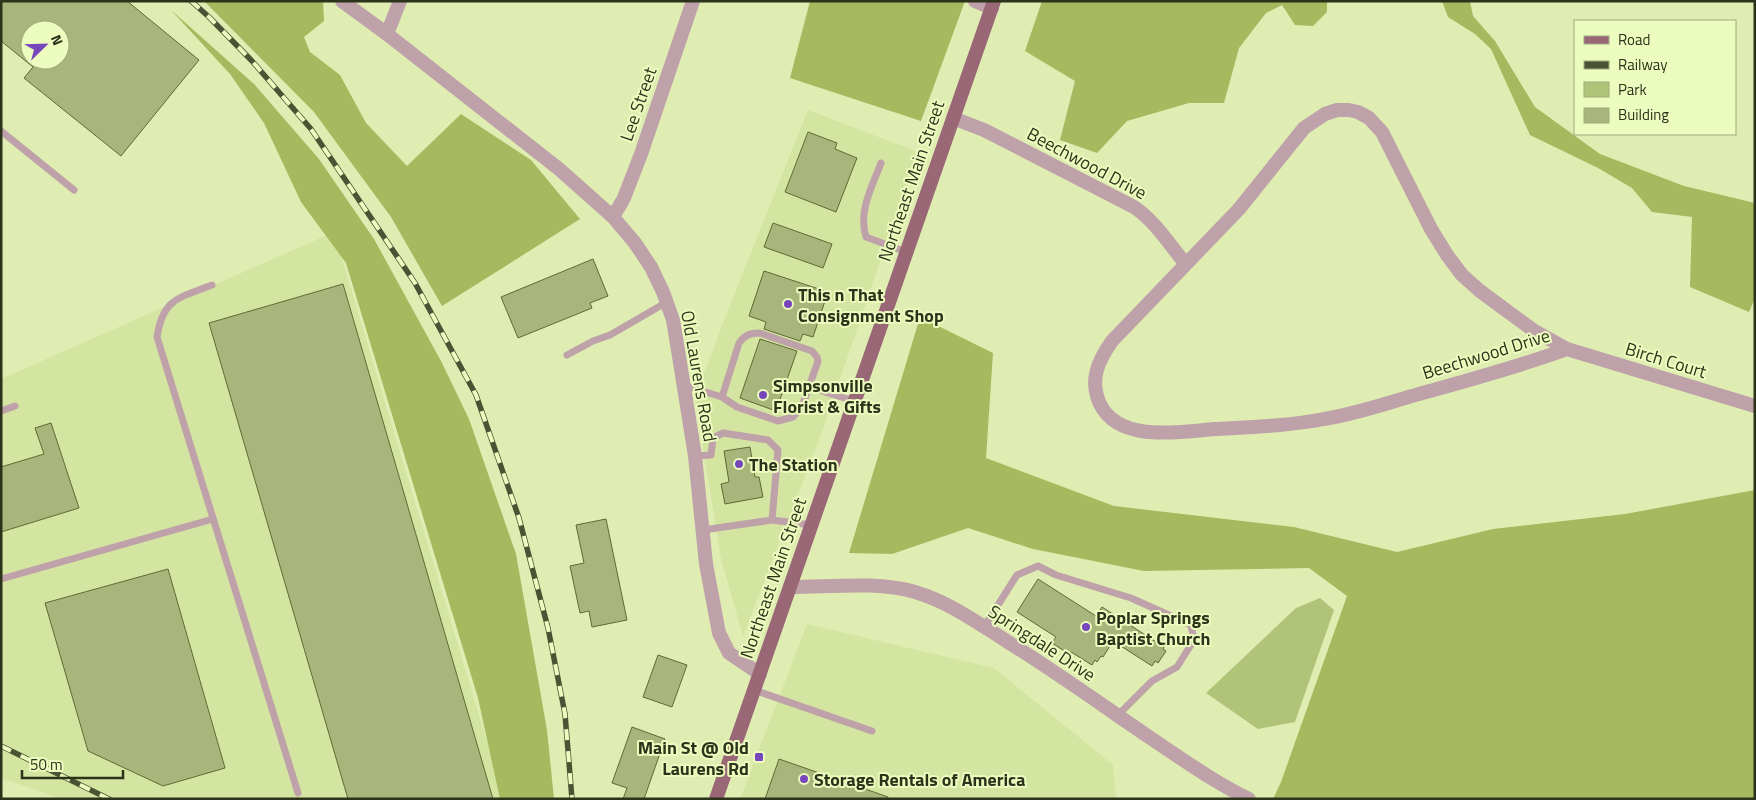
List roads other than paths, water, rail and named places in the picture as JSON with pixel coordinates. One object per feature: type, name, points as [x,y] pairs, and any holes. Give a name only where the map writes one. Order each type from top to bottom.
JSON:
[{"type":"main road","name":"Northeast Main Street","points":[[716,799],[993,4]]},
{"type":"street","name":"Old Laurens Road","points":[[342,1],[559,169],[614,217],[652,267],[667,302],[674,328],[695,456],[710,590],[722,641],[729,653],[760,674]]},
{"type":"street","points":[[387,34],[400,1]]},
{"type":"street","name":"Lee Street","points":[[614,217],[624,198],[641,154],[693,1]]},
{"type":"street","points":[[975,1],[993,4]]},
{"type":"street","name":"Beechwood Drive","points":[[1337,110],[1358,112],[1369,118],[1382,132],[1432,229],[1462,274],[1480,291],[1533,330],[1567,349],[1526,364],[1325,419],[1286,425],[1182,432],[1155,432],[1133,429],[1114,420],[1102,406],[1096,391],[1095,376],[1097,368],[1112,341],[1239,209],[1304,128],[1325,114],[1337,110]]},
{"type":"street","name":"Beechwood Drive","points":[[954,118],[984,130],[1134,207],[1155,225],[1185,263]]},
{"type":"street","name":"Birch Court","points":[[1567,349],[1755,406]]},
{"type":"street","name":"Springdale Drive","points":[[790,587],[870,586],[901,589],[943,603],[984,627],[1220,784],[1249,799]]},
{"type":"lane","points":[[1,131],[74,190]]},
{"type":"lane","points":[[881,163],[864,210],[863,227],[866,237],[906,252]]},
{"type":"lane","points":[[212,285],[177,298],[166,307],[157,337],[298,793]]},
{"type":"lane","points":[[567,355],[593,341],[610,335],[667,302]]},
{"type":"lane","points":[[683,385],[722,396],[737,407],[778,421],[787,420],[798,413],[809,387],[818,361],[815,353],[760,333],[752,333],[743,337],[739,343],[722,396]]},
{"type":"lane","points":[[809,387],[854,401]]},
{"type":"lane","points":[[1,412],[15,406]]},
{"type":"lane","points":[[695,456],[711,455],[713,438],[723,433],[768,440],[778,450],[772,520]]},
{"type":"lane","points":[[1,579],[213,519]]},
{"type":"lane","points":[[703,530],[772,520],[811,525]]},
{"type":"lane","points":[[984,627],[1017,575],[1038,566],[1056,576],[1131,598],[1190,625],[1194,640],[1177,667],[1152,681],[1118,716]]},
{"type":"lane","points":[[754,690],[872,731]]},
{"type":"railway","points":[[191,1],[252,61],[311,129],[415,283],[476,395],[519,518],[548,628],[565,714],[572,799]]},
{"type":"railway","points":[[1,746],[109,799]]},
{"type":"place","name":"This n That Consignment Shop","points":[[788,304]]},
{"type":"place","name":"Simpsonville Florist & Gifts","points":[[763,395]]},
{"type":"place","name":"The Station","points":[[739,464]]},
{"type":"place","name":"Poplar Springs Baptist Church","points":[[1086,627]]},
{"type":"place","name":"Main St @ Old Laurens Rd","points":[[759,757]]},
{"type":"place","name":"Storage Rentals of America","points":[[804,779]]}]
